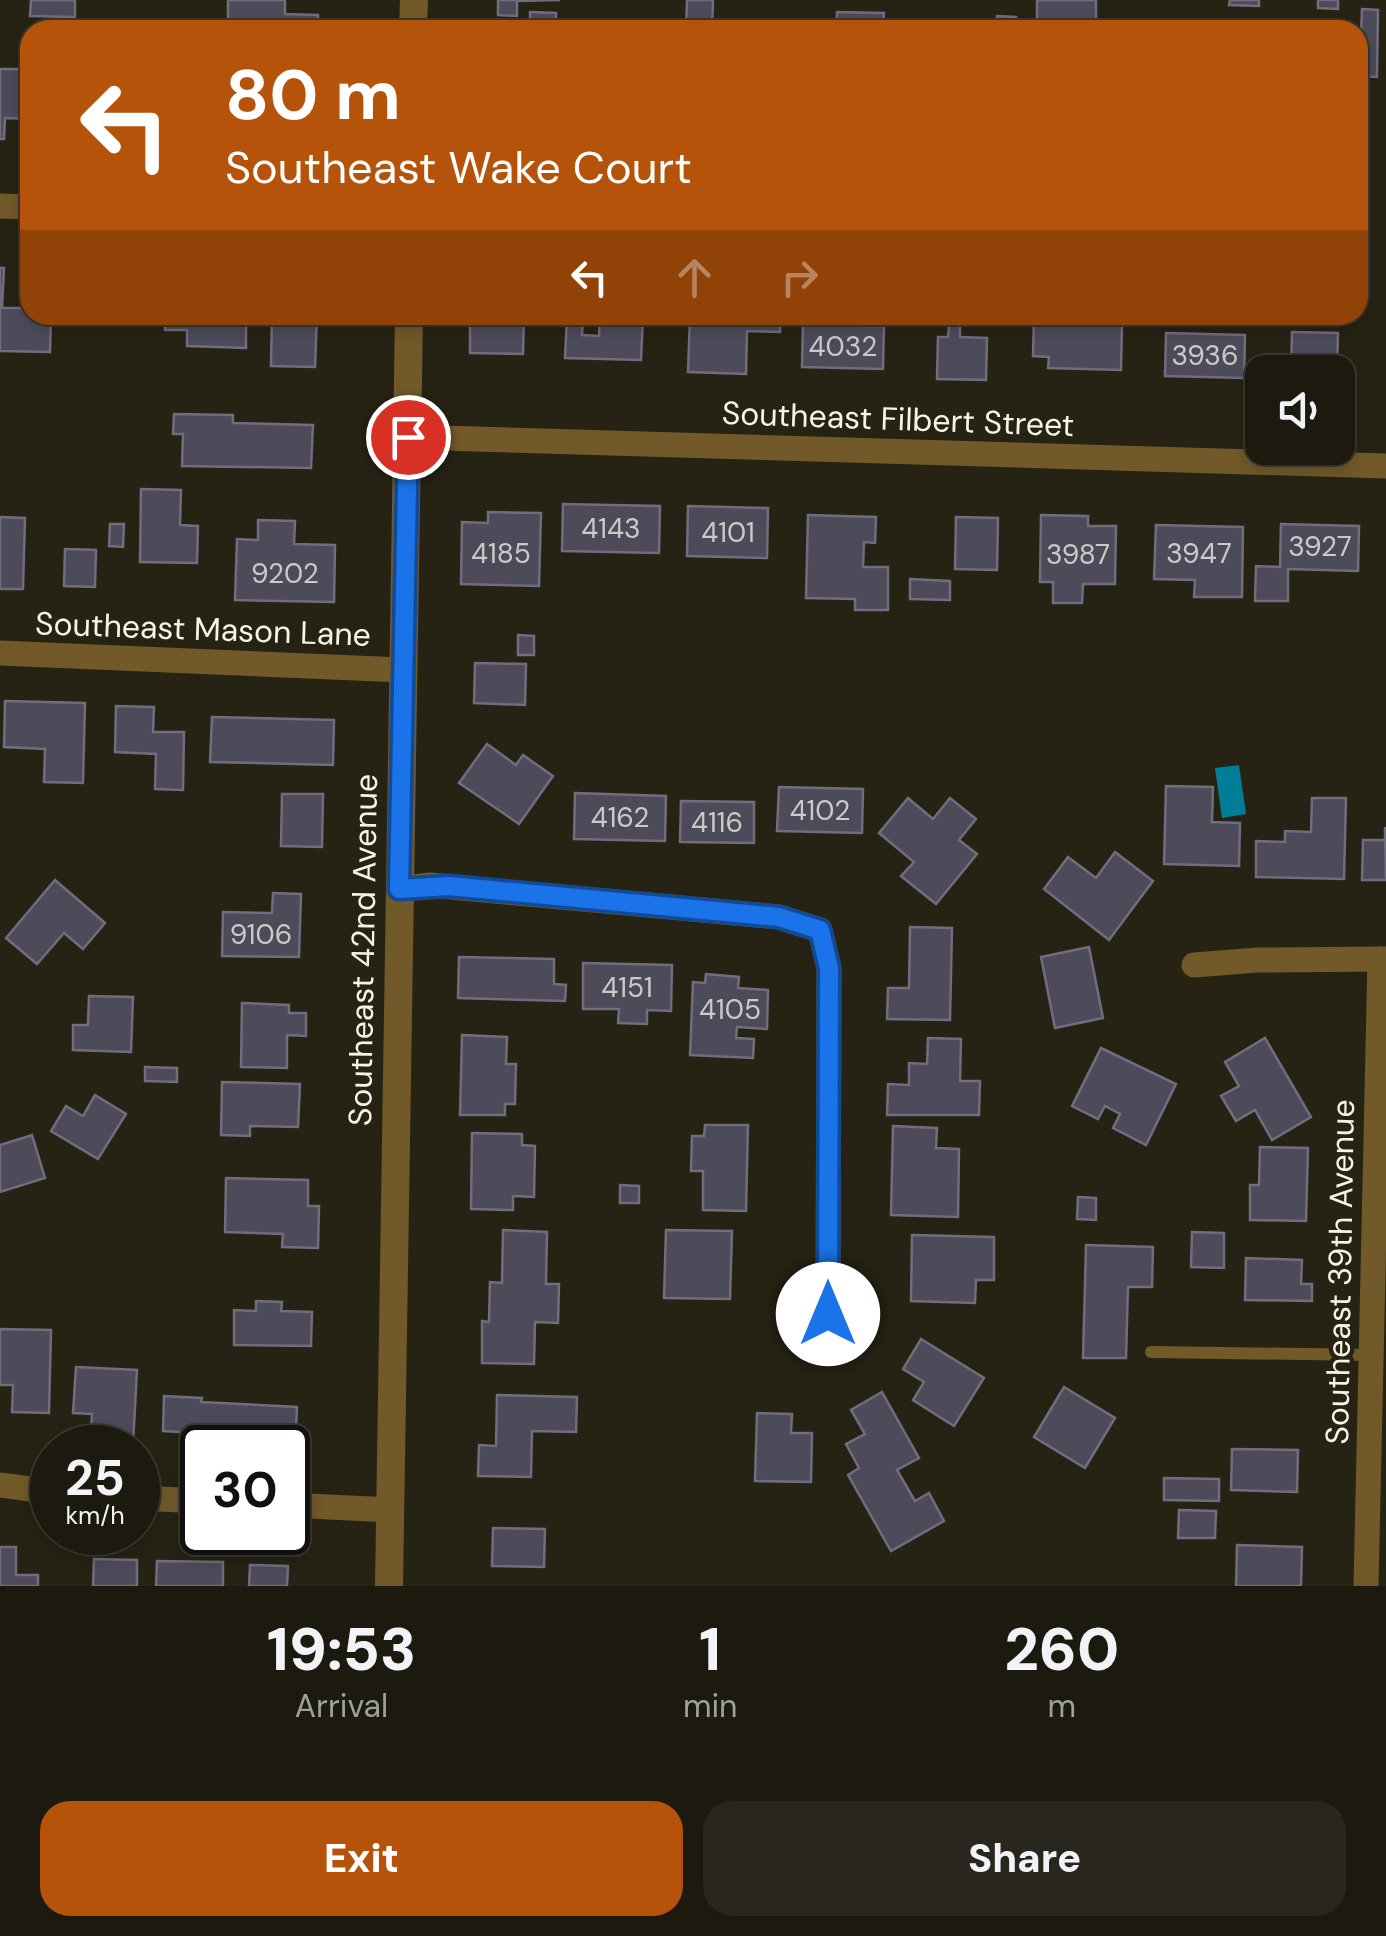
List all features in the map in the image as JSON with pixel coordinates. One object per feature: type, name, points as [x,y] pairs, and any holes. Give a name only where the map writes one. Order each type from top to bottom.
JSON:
[{"type":"street","name":"Southeast 42nd Avenue","points":[[389,1586],[409,325]]},
{"type":"street","name":"Southeast Filbert Street","points":[[408,437],[1386,466]]},
{"type":"street","name":"Southeast Mason Lane","points":[[0,653],[403,670]]},
{"type":"street","points":[[399,889],[449,886],[779,917],[820,930],[829,968],[828,1314]]},
{"type":"street","points":[[1194,965],[1383,959]]},
{"type":"street","name":"Southeast 39th Avenue","points":[[1366,1586],[1383,959]]},
{"type":"street","points":[[0,1485],[30,1489]]},
{"type":"street","points":[[310,1506],[390,1510]]},
{"type":"lane","points":[[1151,1352],[1371,1354]]},
{"type":"water","points":[[1239,765],[1246,814],[1222,818],[1215,768]]},
{"type":"building","points":[[31,0],[75,0],[75,17],[30,16]]},
{"type":"building","points":[[228,0],[285,0],[285,14],[318,15],[318,20],[228,20]]},
{"type":"building","points":[[498,0],[560,0],[517,1],[517,16],[498,15]]},
{"type":"building","points":[[687,0],[713,0],[712,20],[686,20]]},
{"type":"building","points":[[1037,0],[1096,0],[1096,20],[1037,20]]},
{"type":"building","points":[[1230,0],[1259,0],[1259,6],[1229,5]]},
{"type":"building","points":[[1318,0],[1338,0],[1338,9],[1318,8]]},
{"type":"building","points":[[1362,9],[1378,10],[1377,77],[1368,77],[1368,20],[1362,20]]},
{"type":"building","points":[[530,12],[556,13],[556,20],[530,20]]},
{"type":"building","points":[[837,12],[884,13],[884,20],[837,20]]},
{"type":"building","points":[[997,16],[1016,17],[1016,20],[997,20]]},
{"type":"building","points":[[0,69],[20,69],[20,119],[5,118],[4,139],[0,139]]},
{"type":"building","points":[[0,268],[4,268],[2,308],[20,308],[20,325],[51,325],[50,352],[0,351]]},
{"type":"building","points":[[165,325],[246,325],[246,348],[187,346],[187,330],[165,330]]},
{"type":"building","points":[[272,325],[317,325],[315,367],[271,366]]},
{"type":"building","points":[[470,325],[524,325],[523,354],[470,353]]},
{"type":"building","points":[[567,325],[583,325],[582,335],[599,336],[600,325],[643,325],[641,360],[565,358]]},
{"type":"building","points":[[690,325],[780,325],[780,332],[747,331],[746,374],[688,372]]},
{"type":"building","points":[[803,325],[884,326],[883,369],[802,367]]},
{"type":"building","points":[[927,325],[960,325],[960,337],[987,338],[986,380],[937,379],[938,337],[948,337],[949,326]]},
{"type":"building","points":[[1034,325],[1122,325],[1121,370],[1048,368],[1049,357],[1033,356]]},
{"type":"building","points":[[1292,332],[1338,333],[1337,355],[1291,355]]},
{"type":"building","points":[[1166,333],[1245,335],[1244,378],[1165,376]]},
{"type":"building","points":[[174,414],[233,415],[233,423],[313,425],[311,468],[182,466],[183,434],[173,434]]},
{"type":"building","points":[[141,489],[181,490],[180,525],[198,526],[197,563],[140,562]]},
{"type":"building","points":[[563,504],[660,506],[659,553],[562,551]]},
{"type":"building","points":[[688,506],[768,508],[767,558],[687,556]]},
{"type":"building","points":[[488,512],[541,513],[539,586],[461,584],[462,522],[488,523]]},
{"type":"building","points":[[808,515],[876,517],[875,543],[864,542],[863,567],[888,567],[888,610],[855,610],[855,599],[806,598]]},
{"type":"building","points":[[1041,515],[1088,516],[1088,526],[1116,526],[1115,584],[1083,584],[1082,603],[1053,603],[1053,582],[1040,582]]},
{"type":"building","points":[[0,517],[25,518],[23,589],[0,589]]},
{"type":"building","points":[[956,517],[998,518],[997,570],[955,569]]},
{"type":"building","points":[[258,520],[295,521],[294,544],[335,545],[334,602],[235,600],[237,539],[258,540]]},
{"type":"building","points":[[110,524],[124,524],[123,547],[109,546]]},
{"type":"building","points":[[1281,524],[1359,526],[1358,571],[1288,569],[1288,601],[1255,601],[1256,566],[1280,567]]},
{"type":"building","points":[[1156,525],[1243,527],[1242,597],[1194,597],[1195,580],[1154,579]]},
{"type":"building","points":[[65,549],[96,550],[95,587],[64,586]]},
{"type":"building","points":[[910,579],[950,581],[950,600],[910,599]]},
{"type":"building","points":[[518,635],[534,636],[534,655],[518,655]]},
{"type":"building","points":[[475,663],[526,664],[525,705],[474,703]]},
{"type":"building","points":[[5,701],[85,703],[83,783],[44,782],[45,749],[4,747]]},
{"type":"building","points":[[116,706],[154,707],[153,732],[184,732],[183,790],[155,789],[156,754],[115,752]]},
{"type":"building","points":[[212,717],[334,720],[333,765],[210,762]]},
{"type":"building","points":[[487,744],[516,765],[523,755],[553,776],[519,824],[459,783]]},
{"type":"building","points":[[1166,786],[1213,787],[1212,822],[1240,823],[1239,866],[1164,864]]},
{"type":"building","points":[[779,787],[863,789],[862,833],[777,831]]},
{"type":"building","points":[[575,793],[666,796],[665,841],[574,839]]},
{"type":"building","points":[[282,794],[323,794],[322,847],[281,846]]},
{"type":"building","points":[[908,798],[933,819],[950,798],[976,819],[959,840],[977,854],[936,904],[901,876],[914,862],[879,833]]},
{"type":"building","points":[[1312,798],[1346,798],[1344,879],[1256,877],[1256,841],[1285,842],[1285,831],[1311,832]]},
{"type":"building","points":[[681,801],[754,802],[754,843],[680,842]]},
{"type":"building","points":[[1385,827],[1386,880],[1362,880],[1363,840],[1385,840]]},
{"type":"building","points":[[1115,852],[1153,881],[1109,940],[1044,889],[1068,857],[1096,878]]},
{"type":"building","points":[[55,880],[105,923],[83,949],[64,933],[37,964],[6,938]]},
{"type":"building","points":[[273,893],[301,894],[299,957],[222,956],[223,912],[272,913]]},
{"type":"building","points":[[910,927],[952,928],[950,1020],[887,1019],[888,988],[909,988]]},
{"type":"building","points":[[1089,947],[1103,1018],[1055,1028],[1041,957]]},
{"type":"building","points":[[459,957],[554,959],[554,984],[566,985],[565,1001],[458,998]]},
{"type":"building","points":[[583,963],[672,965],[671,1011],[647,1010],[647,1024],[618,1023],[619,1009],[583,1009]]},
{"type":"building","points":[[706,974],[739,977],[738,988],[768,990],[767,1029],[737,1027],[736,1038],[754,1039],[753,1058],[690,1055],[693,982],[705,983]]},
{"type":"building","points":[[89,996],[133,997],[131,1052],[73,1050],[73,1025],[88,1025]]},
{"type":"building","points":[[242,1003],[289,1005],[289,1013],[306,1013],[306,1036],[287,1035],[287,1068],[241,1067]]},
{"type":"building","points":[[462,1035],[507,1037],[506,1064],[516,1064],[515,1104],[505,1104],[505,1115],[460,1115]]},
{"type":"building","points":[[928,1038],[961,1039],[960,1081],[980,1081],[979,1115],[887,1115],[888,1084],[909,1085],[909,1063],[927,1064]]},
{"type":"building","points":[[1265,1038],[1311,1117],[1272,1140],[1255,1110],[1236,1121],[1221,1096],[1239,1086],[1225,1062]]},
{"type":"building","points":[[1101,1048],[1176,1084],[1146,1145],[1113,1128],[1120,1114],[1105,1106],[1098,1119],[1072,1106]]},
{"type":"building","points":[[145,1067],[177,1068],[177,1082],[145,1081]]},
{"type":"building","points":[[222,1082],[300,1084],[298,1127],[250,1126],[250,1136],[221,1135]]},
{"type":"building","points":[[95,1095],[126,1114],[98,1159],[51,1131],[66,1106],[83,1116]]},
{"type":"building","points":[[705,1125],[748,1125],[746,1211],[703,1210],[703,1171],[691,1171],[692,1136],[704,1136]]},
{"type":"building","points":[[893,1126],[937,1128],[936,1148],[959,1149],[958,1217],[891,1215]]},
{"type":"building","points":[[472,1133],[522,1134],[522,1145],[535,1146],[534,1197],[513,1196],[513,1210],[471,1209]]},
{"type":"building","points":[[32,1135],[45,1178],[0,1192],[0,1145]]},
{"type":"building","points":[[1260,1147],[1308,1148],[1306,1221],[1250,1220],[1250,1185],[1259,1185]]},
{"type":"building","points":[[226,1178],[308,1180],[308,1206],[319,1206],[318,1248],[282,1247],[283,1234],[225,1232]]},
{"type":"building","points":[[620,1185],[639,1186],[639,1203],[620,1203]]},
{"type":"building","points":[[1078,1197],[1096,1198],[1096,1220],[1077,1219]]},
{"type":"building","points":[[503,1230],[547,1232],[546,1284],[559,1284],[558,1323],[535,1322],[534,1364],[482,1363],[482,1321],[489,1322],[490,1282],[502,1283]]},
{"type":"building","points":[[666,1230],[732,1231],[730,1299],[664,1298]]},
{"type":"building","points":[[1192,1232],[1224,1233],[1224,1268],[1191,1267]]},
{"type":"building","points":[[912,1235],[994,1237],[994,1280],[976,1280],[975,1303],[911,1301]]},
{"type":"building","points":[[1086,1245],[1153,1247],[1152,1287],[1128,1287],[1126,1358],[1083,1358]]},
{"type":"building","points":[[1246,1258],[1302,1260],[1301,1284],[1312,1284],[1312,1301],[1245,1300]]},
{"type":"building","points":[[256,1301],[282,1302],[281,1311],[312,1312],[311,1346],[234,1345],[234,1310],[256,1311]]},
{"type":"building","points":[[0,1329],[51,1330],[49,1413],[12,1412],[13,1385],[0,1385]]},
{"type":"building","points":[[921,1339],[984,1378],[954,1426],[913,1400],[924,1382],[903,1369]]},
{"type":"building","points":[[76,1367],[137,1370],[134,1425],[91,1425],[92,1414],[73,1413]]},
{"type":"building","points":[[1064,1387],[1115,1418],[1085,1468],[1034,1437]]},
{"type":"building","points":[[882,1392],[919,1458],[897,1470],[915,1501],[929,1493],[944,1521],[891,1551],[848,1475],[859,1468],[846,1444],[865,1434],[851,1410]]},
{"type":"building","points":[[497,1395],[577,1397],[576,1432],[532,1431],[531,1477],[478,1476],[479,1445],[496,1446]]},
{"type":"building","points":[[164,1396],[297,1407],[296,1425],[180,1425],[180,1432],[163,1431]]},
{"type":"building","points":[[757,1413],[792,1414],[791,1433],[812,1433],[811,1482],[755,1481]]},
{"type":"building","points":[[1232,1449],[1298,1450],[1297,1492],[1231,1490]]},
{"type":"building","points":[[1164,1478],[1219,1479],[1219,1501],[1164,1500]]},
{"type":"building","points":[[1179,1510],[1216,1511],[1215,1538],[1178,1538]]},
{"type":"building","points":[[493,1528],[545,1529],[544,1567],[492,1566]]},
{"type":"building","points":[[1237,1545],[1302,1547],[1301,1586],[1236,1586]]},
{"type":"building","points":[[0,1547],[16,1547],[16,1575],[38,1575],[38,1586],[0,1586]]},
{"type":"building","points":[[94,1559],[137,1560],[137,1586],[93,1586]]},
{"type":"building","points":[[157,1561],[223,1562],[223,1586],[156,1586]]},
{"type":"building","points":[[250,1565],[288,1566],[287,1586],[249,1586]]},
{"type":"route","points":[[408,437],[399,889],[449,886],[779,917],[820,930],[829,968],[828,1314]]}]
